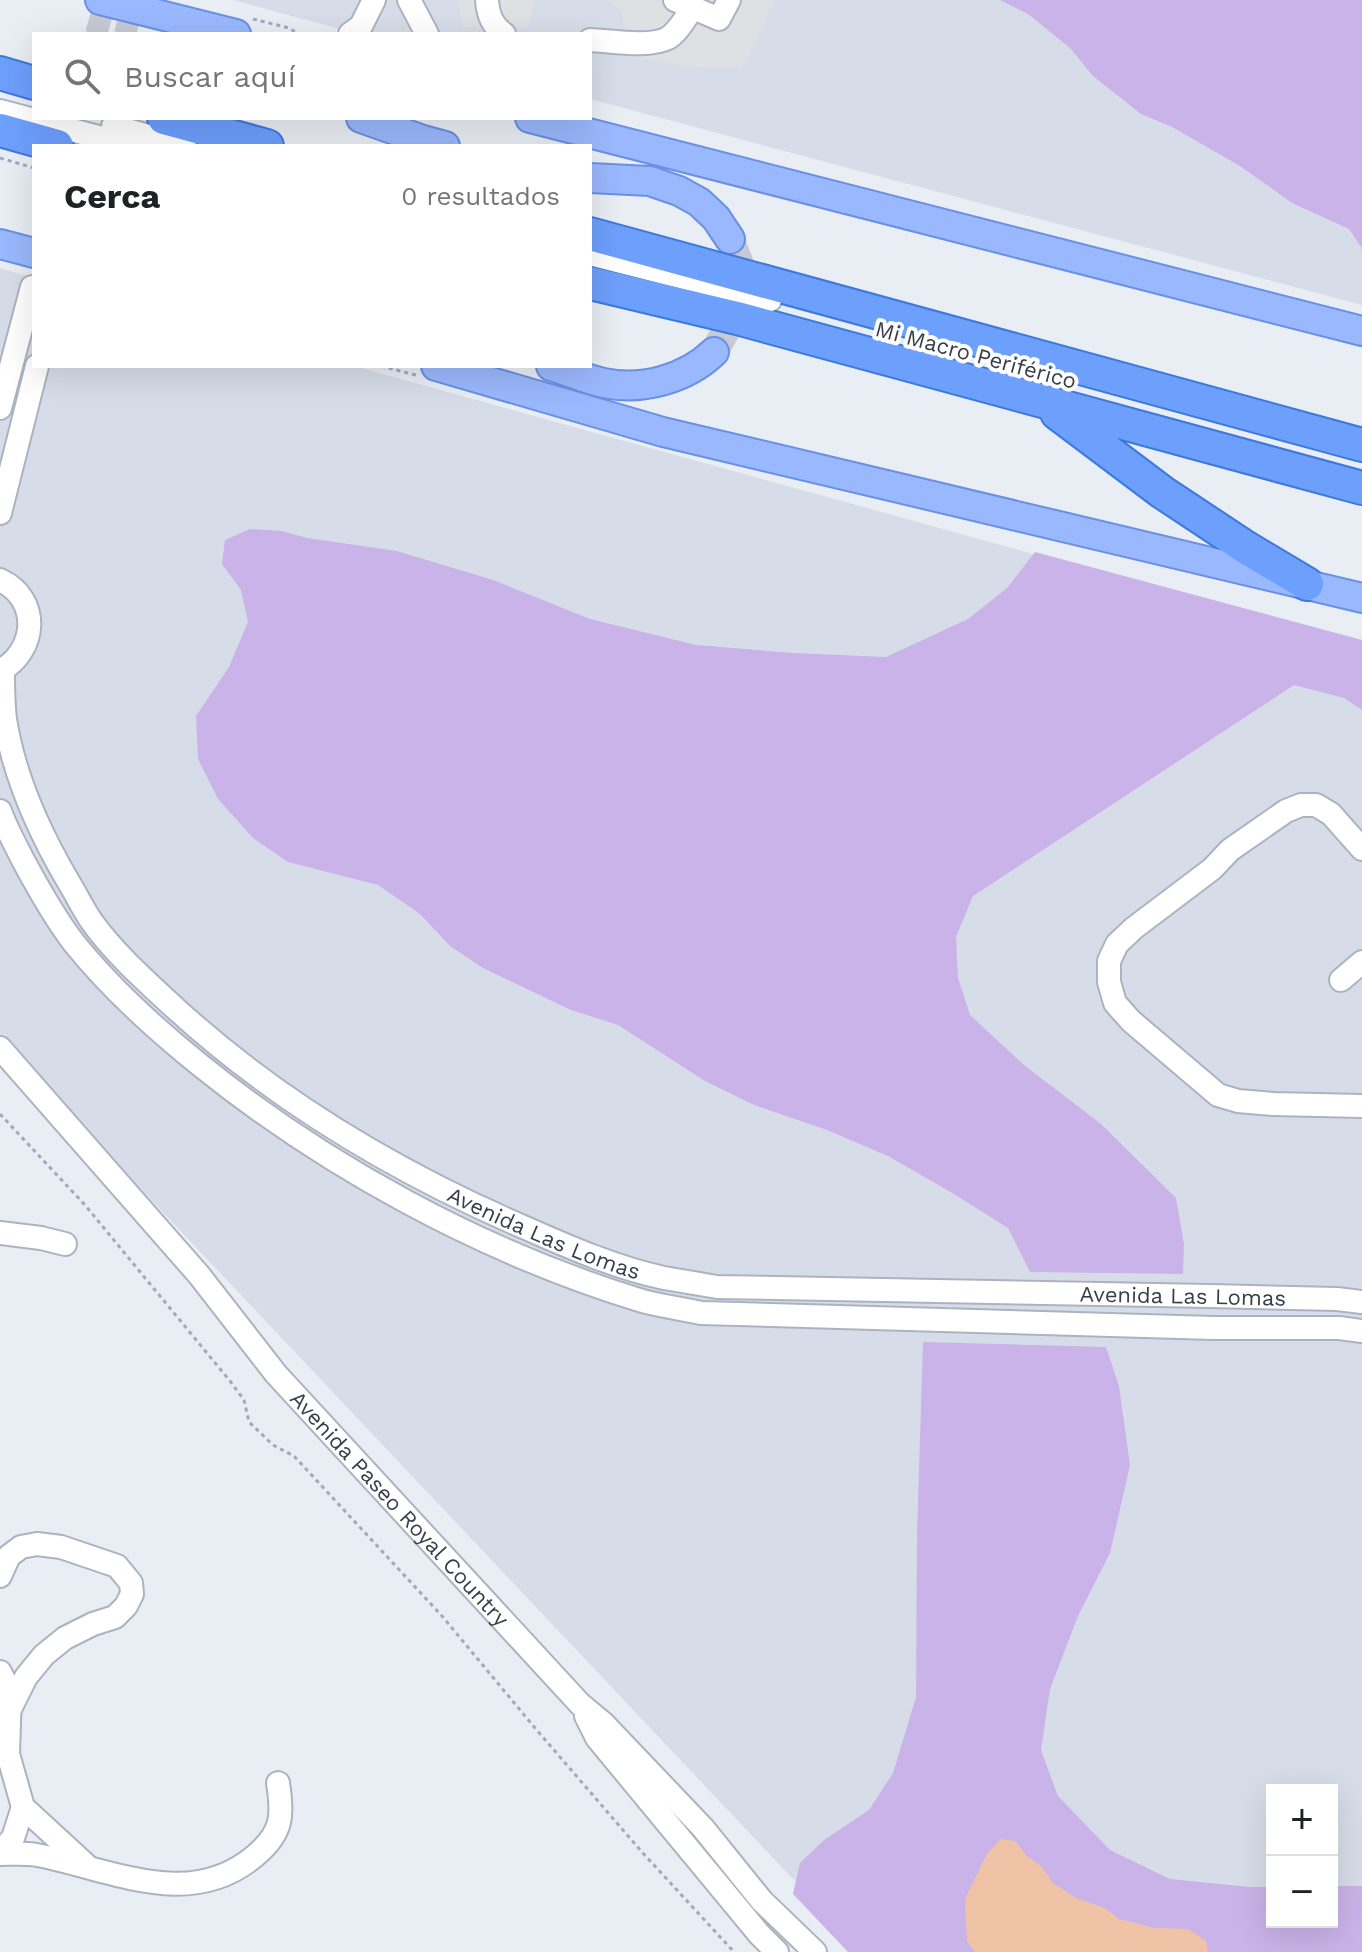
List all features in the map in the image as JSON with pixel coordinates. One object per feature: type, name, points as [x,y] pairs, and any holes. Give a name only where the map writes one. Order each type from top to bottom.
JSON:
[{"type":"highway","points":[[0,73],[32,82]]},
{"type":"highway","points":[[171,120],[260,144]]},
{"type":"highway","points":[[0,130],[50,144]]},
{"type":"highway","points":[[592,235],[1362,445]]},
{"type":"highway","points":[[592,283],[737,318],[1362,488]]},
{"type":"highway","points":[[1042,401],[1162,492],[1307,584]]},
{"type":"main road","points":[[100,0],[228,32]]},
{"type":"main road","points":[[161,15],[189,32]]},
{"type":"main road","points":[[367,120],[438,144]]},
{"type":"main road","points":[[538,120],[1362,331]]},
{"type":"main road","points":[[592,178],[650,181],[679,191],[699,202],[716,218],[730,239]]},
{"type":"main road","points":[[0,244],[32,252]]},
{"type":"main road","points":[[557,368],[605,383],[631,385],[658,382],[689,371],[714,352]]},
{"type":"main road","points":[[443,368],[663,432],[1362,598]]},
{"type":"street","points":[[353,32],[361,26],[374,0]]},
{"type":"street","points":[[409,0],[427,32]]},
{"type":"street","points":[[426,0],[428,32]]},
{"type":"street","points":[[487,0],[489,17],[501,32]]},
{"type":"street","points":[[592,40],[631,43],[670,38],[684,4],[719,19],[729,0]]},
{"type":"street","points":[[0,96],[32,104]]},
{"type":"street","points":[[0,111],[32,119]]},
{"type":"street","points":[[34,120],[124,144]]},
{"type":"street","points":[[89,120],[178,144]]},
{"type":"street","name":"Mi Macro Periférico","points":[[592,254],[1362,459]]},
{"type":"street","name":"Mi Macro Periférico","points":[[592,269],[1362,473]]},
{"type":"street","points":[[0,408],[32,287]]},
{"type":"street","points":[[0,513],[36,368]]},
{"type":"street","points":[[0,580],[18,593],[26,606],[29,620],[29,635],[24,649],[15,661],[1,671]]},
{"type":"street","name":"Avenida Las Lomas","points":[[1,671],[5,716],[14,761],[32,815],[92,923],[140,976],[253,1074],[321,1121],[404,1170],[493,1214],[582,1252],[662,1277],[717,1287],[1337,1299],[1362,1302]]},
{"type":"street","points":[[1362,849],[1331,814],[1316,805],[1301,805],[1286,811],[1230,850],[1212,869],[1117,944],[1109,961],[1109,982],[1115,1003],[1131,1021],[1218,1095],[1238,1101],[1273,1104],[1362,1106]]},
{"type":"street","name":"Avenida Las Lomas","points":[[0,811],[40,892],[73,941],[122,998],[173,1044],[235,1093],[319,1151],[394,1195],[470,1234],[560,1272],[638,1300],[701,1313],[1362,1331]]},
{"type":"street","points":[[1341,980],[1362,962]]},
{"type":"street","name":"Avenida Paseo Royal Country","points":[[0,1048],[199,1275],[276,1374],[580,1704],[604,1724],[703,1828],[762,1901],[815,1952]]},
{"type":"street","points":[[0,1233],[65,1244]]},
{"type":"street","points":[[1337,1299],[1339,1328]]},
{"type":"street","points":[[0,1576],[9,1556],[21,1547],[37,1544],[61,1547],[117,1566],[131,1583],[132,1594],[115,1617],[65,1638],[44,1655],[26,1677],[10,1709]]},
{"type":"street","points":[[0,1672],[10,1691],[8,1754],[23,1807],[89,1868]]},
{"type":"street","points":[[580,1704],[597,1738],[777,1952]]},
{"type":"street","points":[[0,1853],[34,1854],[145,1882],[182,1884],[218,1878],[244,1865],[263,1849],[278,1829],[282,1808],[278,1783]]},
{"type":"street","points":[[0,1853],[13,1838],[23,1807]]},
{"type":"path","points":[[0,158],[32,167]]},
{"type":"path","points":[[0,1114],[85,1205],[230,1381],[244,1400],[249,1422],[273,1445],[294,1456],[442,1616],[641,1851],[734,1952]]},
{"type":"shaded area","points":[[233,0],[1362,0],[1362,305],[592,100],[592,32],[351,32]]},
{"type":"shaded area","points":[[458,0],[534,0],[527,28],[463,27]]},
{"type":"shaded area","points":[[609,0],[775,0],[742,68],[703,68],[629,57],[622,12]]},
{"type":"shaded area","points":[[1000,0],[1362,0],[1362,251],[1349,229],[1292,203],[1240,166],[1172,127],[1141,114],[1093,76],[1070,48],[1028,14]]},
{"type":"shaded area","points":[[0,268],[32,277],[32,368],[361,368],[1362,645],[1362,1952],[862,1952],[0,1040]]},
{"type":"shaded area","points":[[250,529],[282,531],[307,538],[397,551],[493,580],[590,619],[696,645],[886,657],[968,619],[1007,588],[1035,552],[1362,640],[1362,710],[1344,698],[1294,685],[973,896],[956,937],[958,978],[970,1015],[1024,1065],[1101,1124],[1176,1198],[1184,1244],[1183,1274],[1030,1272],[1008,1228],[888,1156],[827,1130],[754,1105],[705,1081],[618,1025],[571,1010],[483,968],[450,946],[420,914],[378,885],[288,862],[253,838],[218,799],[198,759],[196,716],[229,667],[248,622],[241,590],[222,564],[225,540]]},
{"type":"shaded area","points":[[923,1342],[1106,1347],[1119,1386],[1130,1465],[1110,1553],[1078,1616],[1050,1689],[1041,1750],[1058,1796],[1110,1850],[1170,1879],[1266,1887],[1266,1928],[1338,1928],[1338,1886],[1362,1886],[1362,1952],[848,1952],[793,1894],[800,1863],[824,1840],[869,1810],[893,1773],[916,1697]]},
{"type":"shaded area","points":[[1001,1839],[1015,1841],[1026,1855],[1041,1866],[1053,1883],[1076,1898],[1105,1908],[1119,1919],[1154,1928],[1188,1929],[1206,1941],[1208,1952],[975,1952],[967,1941],[965,1899],[987,1854]]},
{"type":"tunnel","points":[[97,32],[106,0]]},
{"type":"tunnel","points":[[126,32],[134,0]]},
{"type":"tunnel","points":[[96,144],[102,120]]},
{"type":"tunnel","points":[[714,352],[727,329],[739,280],[740,264],[730,239]]}]
